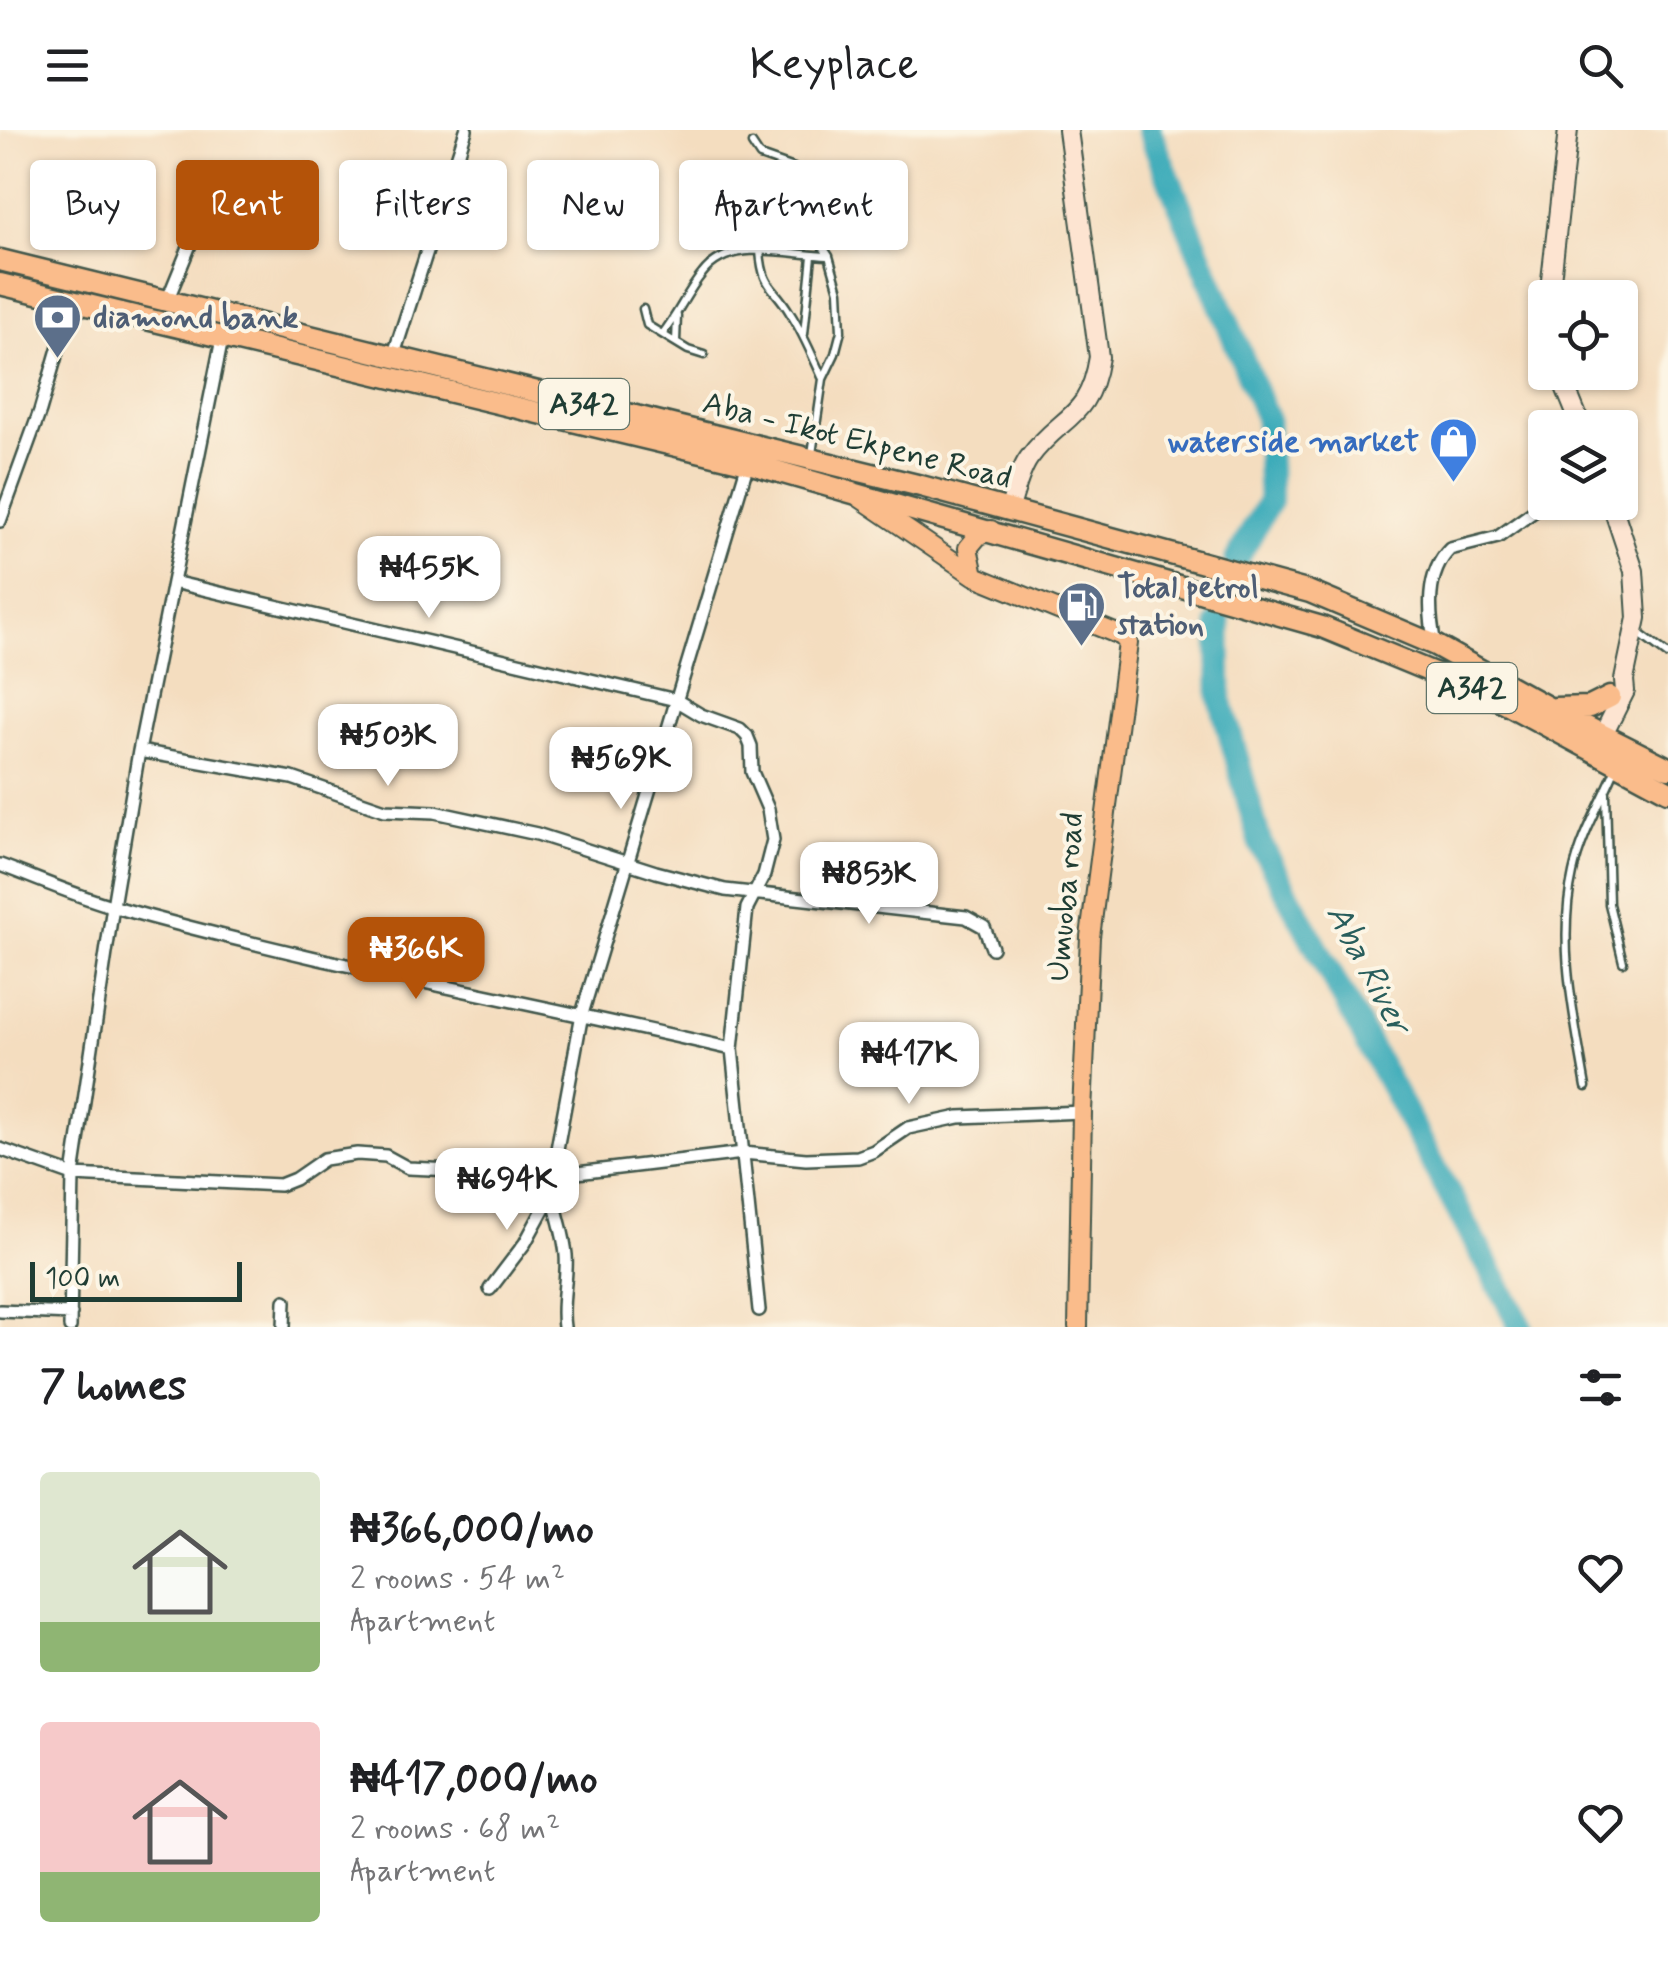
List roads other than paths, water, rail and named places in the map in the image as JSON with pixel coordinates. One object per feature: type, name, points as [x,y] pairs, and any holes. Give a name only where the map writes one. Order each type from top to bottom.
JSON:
[{"type":"highway","name":"Aba - Ikot Ekpene Road","points":[[0,260],[1009,510],[1343,603],[1435,645],[1549,708],[1595,740],[1618,764],[1668,791]]},
{"type":"highway","name":"Aba - Ikot Ekpene Road","points":[[0,284],[748,462],[991,530],[1322,627],[1668,768]]},
{"type":"highway","points":[[1549,708],[1590,707],[1610,697]]},
{"type":"main road","name":"Umuoba road","points":[[854,494],[974,576],[1122,636],[1128,643],[1090,937],[1078,1327]]},
{"type":"main road","points":[[974,576],[968,548],[978,536],[991,530]]},
{"type":"street","points":[[393,357],[466,130]]},
{"type":"street","points":[[1009,510],[1032,454],[1078,411],[1094,386],[1100,357],[1068,130]]},
{"type":"street","points":[[1551,280],[1568,130]]},
{"type":"street","points":[[167,302],[188,250]]},
{"type":"street","points":[[0,521],[40,412],[72,302]]},
{"type":"street","points":[[0,1310],[70,1321],[74,1175],[112,906],[222,339]]},
{"type":"street","points":[[564,1327],[561,1307],[565,1250],[552,1194],[552,1176],[582,1014],[748,462]]},
{"type":"street","points":[[1435,645],[1429,604],[1444,554],[1450,549],[1498,538],[1528,516]]},
{"type":"street","points":[[1595,740],[1621,704],[1635,631],[1634,571],[1617,520]]},
{"type":"street","points":[[172,582],[676,700],[701,715],[740,729],[752,746],[752,772],[768,809],[773,840],[756,894],[747,908],[732,1049],[759,1310]]},
{"type":"street","points":[[1595,740],[1610,697],[1624,680]]},
{"type":"street","points":[[139,752],[292,778],[385,810],[452,816],[536,834],[673,877],[756,894],[966,917],[984,927],[992,948]]},
{"type":"street","points":[[0,865],[112,906],[411,980],[732,1049]]},
{"type":"street","points":[[0,1149],[74,1175],[280,1185],[324,1159],[368,1154],[386,1156],[408,1168],[498,1172],[512,1178],[743,1153],[806,1159],[858,1157],[908,1128],[959,1117],[1082,1112]]},
{"type":"street","points":[[490,1289],[525,1243],[552,1194]]},
{"type":"street","points":[[284,1327],[285,1301]]},
{"type":"lane","points":[[752,144],[760,156],[794,168],[811,179],[816,192],[812,232],[829,256],[840,291],[841,330],[823,379],[812,460]]},
{"type":"lane","points":[[664,333],[710,264],[724,255],[760,251],[829,256]]},
{"type":"lane","points":[[760,251],[767,286],[788,308],[823,379]]},
{"type":"lane","points":[[804,336],[812,256]]},
{"type":"lane","points":[[643,310],[647,324],[704,355]]},
{"type":"lane","points":[[676,342],[678,315]]},
{"type":"lane","points":[[1635,631],[1668,655]]},
{"type":"lane","points":[[1586,1088],[1566,973],[1568,910],[1573,870],[1618,764]]},
{"type":"lane","points":[[1606,791],[1609,904],[1623,962]]},
{"type":"waterway","name":"Aba River","points":[[1149,130],[1267,419],[1270,500],[1237,559]]},
{"type":"waterway","name":"Aba River","points":[[1219,623],[1220,697],[1260,843],[1521,1327]]},
{"type":"place","name":"diamond bank","points":[[58,360]]},
{"type":"place","name":"waterside market","points":[[1454,484]]},
{"type":"place","name":"Total petrol station","points":[[1082,648]]}]
